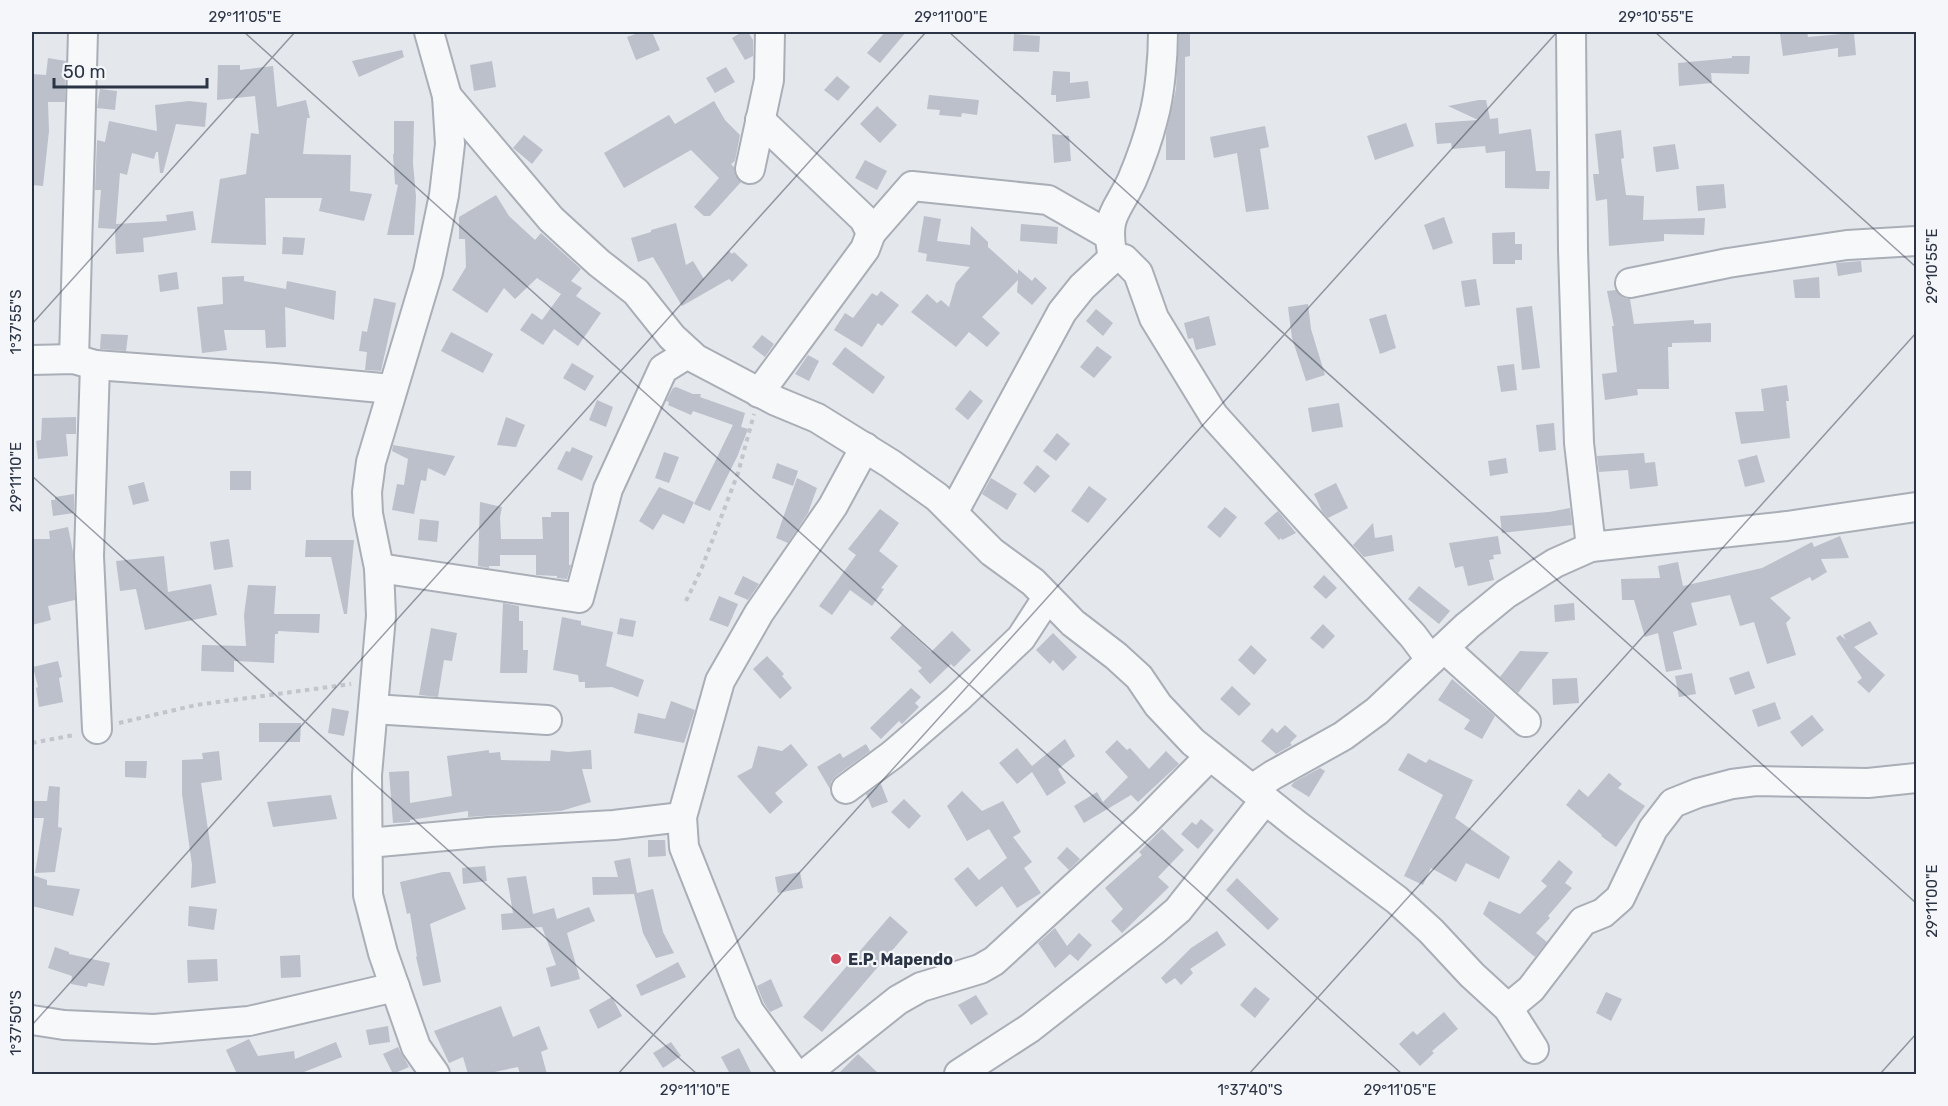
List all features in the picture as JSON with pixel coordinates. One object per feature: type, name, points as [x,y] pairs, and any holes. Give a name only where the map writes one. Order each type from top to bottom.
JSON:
[{"type":"street","points":[[83,32],[84,362],[89,556],[97,729]]},
{"type":"street","points":[[429,32],[447,96],[450,144],[444,195],[428,272],[371,462],[367,492],[368,514],[379,568],[381,616],[367,776],[368,895],[383,953],[416,1047],[435,1074]]},
{"type":"street","points":[[750,169],[769,80],[770,32]]},
{"type":"street","points":[[953,513],[1062,312],[1111,247],[1111,219],[1132,179],[1154,118],[1163,32]]},
{"type":"street","points":[[1571,32],[1573,250],[1579,443],[1591,547]]},
{"type":"street","points":[[447,96],[551,219],[599,263],[636,292],[672,337],[696,359],[759,393],[817,418],[891,464],[937,497],[992,552],[1033,582],[1073,623],[1139,677],[1158,705],[1193,742],[1258,795],[1397,900],[1508,1008],[1534,1049]]},
{"type":"street","points":[[760,120],[864,219],[871,232]]},
{"type":"street","points":[[759,393],[865,249],[871,232],[912,186],[1048,200],[1111,247],[1138,273],[1154,318],[1214,416],[1413,636],[1526,722]]},
{"type":"street","points":[[1630,283],[1728,263],[1847,245],[1917,241]]},
{"type":"street","points":[[379,568],[579,598],[608,489],[663,369],[689,352]]},
{"type":"street","points":[[32,360],[84,362],[392,389]]},
{"type":"street","points":[[795,1074],[749,1011],[684,847],[682,817],[720,681],[759,613],[833,506],[865,447]]},
{"type":"street","points":[[959,1074],[1030,1028],[1178,910],[1273,774],[1343,736],[1377,711],[1467,626],[1506,594],[1555,563],[1591,547],[1787,526],[1917,507]]},
{"type":"street","points":[[846,789],[892,755],[957,699],[1021,638],[1047,598]]},
{"type":"street","points":[[373,709],[547,720]]},
{"type":"street","points":[[805,1074],[898,1000],[921,987],[980,969],[994,961],[1144,824],[1210,756]]},
{"type":"street","points":[[1508,1008],[1531,989],[1583,921],[1603,913],[1620,898],[1653,829],[1673,803],[1731,784],[1756,781],[1868,783],[1917,778]]},
{"type":"street","points":[[368,843],[489,832],[614,825],[682,817]]},
{"type":"street","points":[[32,1020],[154,1029],[249,1021],[395,987]]},
{"type":"path","points":[[686,601],[701,570],[738,473],[759,393]]},
{"type":"path","points":[[32,743],[196,705],[375,680]]},
{"type":"building","points":[[641,32],[652,32],[660,50],[636,60],[627,37]]},
{"type":"building","points":[[742,32],[748,32],[753,40],[753,56],[745,60],[732,38]]},
{"type":"building","points":[[885,32],[906,32],[880,63],[867,53]]},
{"type":"building","points":[[1179,32],[1190,32],[1190,56],[1185,57],[1185,160],[1166,160],[1166,133],[1176,89]]},
{"type":"building","points":[[1807,32],[1808,37],[1854,33],[1856,55],[1838,57],[1838,48],[1783,56],[1780,34]]},
{"type":"building","points":[[1014,34],[1040,36],[1039,52],[1013,51]]},
{"type":"building","points":[[402,50],[404,57],[359,77],[352,61]]},
{"type":"building","points":[[1732,56],[1750,56],[1749,74],[1711,73],[1712,83],[1679,86],[1678,63],[1732,58]]},
{"type":"building","points":[[48,58],[66,61],[63,77],[65,77],[65,102],[48,102],[49,131],[43,186],[32,185],[32,74],[46,75]]},
{"type":"building","points":[[492,61],[496,87],[474,91],[470,65]]},
{"type":"building","points":[[218,65],[240,65],[240,70],[273,66],[277,107],[306,100],[310,118],[307,118],[303,154],[351,155],[350,191],[372,194],[364,221],[319,211],[322,198],[265,198],[266,245],[211,243],[220,179],[246,174],[251,133],[259,134],[255,96],[217,100]]},
{"type":"building","points":[[726,67],[735,82],[715,93],[706,78]]},
{"type":"building","points":[[1053,71],[1070,72],[1070,83],[1088,81],[1090,98],[1056,102],[1056,95],[1051,95]]},
{"type":"building","points":[[837,76],[850,87],[838,101],[824,90]]},
{"type":"building","points":[[100,89],[117,91],[115,110],[97,108]]},
{"type":"building","points":[[929,95],[979,100],[977,115],[962,113],[961,117],[939,115],[940,110],[927,109]]},
{"type":"building","points":[[1486,100],[1490,119],[1498,118],[1499,134],[1531,129],[1536,171],[1550,171],[1549,189],[1505,188],[1505,151],[1486,153],[1485,146],[1452,149],[1451,143],[1437,144],[1435,123],[1478,120],[1448,106]]},
{"type":"building","points":[[189,101],[207,103],[205,127],[176,124],[163,173],[160,173],[158,152],[154,159],[132,153],[127,175],[120,173],[116,224],[167,221],[166,215],[193,211],[196,230],[143,238],[144,252],[116,254],[115,229],[98,228],[101,190],[95,190],[97,140],[105,142],[109,121],[157,131],[155,105]]},
{"type":"building","points":[[714,101],[725,120],[740,135],[735,161],[731,164],[735,175],[741,182],[710,216],[704,216],[694,207],[719,178],[691,150],[624,188],[604,153],[669,115],[675,124]]},
{"type":"building","points":[[877,106],[897,125],[880,143],[860,124]]},
{"type":"building","points":[[394,121],[414,121],[413,163],[416,197],[414,235],[387,235],[398,185],[395,184],[393,154]]},
{"type":"building","points":[[1406,123],[1414,146],[1375,160],[1367,136]]},
{"type":"building","points":[[1265,126],[1269,147],[1260,149],[1269,209],[1246,212],[1237,153],[1214,158],[1210,137]]},
{"type":"building","points":[[1621,130],[1624,158],[1621,159],[1626,195],[1644,196],[1643,220],[1705,218],[1704,235],[1664,234],[1664,241],[1609,246],[1607,199],[1596,201],[1593,174],[1599,174],[1595,134]]},
{"type":"building","points":[[1052,134],[1069,136],[1071,161],[1054,163]]},
{"type":"building","points":[[524,135],[543,150],[532,164],[513,148]]},
{"type":"building","points":[[1675,144],[1679,169],[1656,172],[1653,147]]},
{"type":"building","points":[[865,160],[887,171],[877,190],[855,178]]},
{"type":"building","points":[[1724,184],[1726,208],[1698,211],[1696,186]]},
{"type":"building","points":[[496,195],[509,216],[535,240],[541,233],[581,269],[571,281],[582,288],[576,296],[601,313],[578,346],[554,329],[543,345],[520,330],[532,313],[542,320],[561,294],[537,278],[515,299],[504,288],[487,313],[452,290],[466,267],[465,239],[459,239],[459,217]]},
{"type":"building","points":[[924,216],[941,219],[937,241],[970,245],[971,226],[988,242],[988,247],[1018,274],[1018,269],[1032,281],[1035,277],[1047,288],[1032,305],[1017,292],[1018,280],[982,317],[1000,333],[987,347],[969,332],[956,347],[911,312],[927,294],[937,303],[941,300],[949,307],[956,283],[970,267],[926,261],[927,254],[918,252]]},
{"type":"building","points":[[1444,217],[1453,243],[1433,250],[1424,225]]},
{"type":"building","points":[[676,223],[686,265],[693,261],[704,279],[729,251],[732,254],[734,252],[748,265],[732,282],[729,279],[682,306],[653,257],[638,262],[631,238]]},
{"type":"building","points":[[1021,224],[1058,227],[1057,244],[1020,241]]},
{"type":"building","points":[[1515,232],[1515,244],[1522,244],[1522,260],[1515,260],[1515,264],[1493,264],[1492,233]]},
{"type":"building","points":[[283,237],[305,238],[303,255],[282,254]]},
{"type":"building","points":[[1861,261],[1862,272],[1838,276],[1836,263]]},
{"type":"building","points":[[177,272],[179,289],[160,292],[158,275]]},
{"type":"building","points":[[244,276],[244,281],[286,289],[287,281],[336,291],[334,320],[285,307],[286,347],[266,348],[265,330],[224,330],[227,350],[202,353],[197,307],[223,304],[222,277]]},
{"type":"building","points":[[1819,277],[1820,298],[1795,298],[1793,280]]},
{"type":"building","points":[[1476,279],[1480,305],[1465,307],[1461,281]]},
{"type":"building","points":[[1616,290],[1624,298],[1630,299],[1634,324],[1694,320],[1694,324],[1711,323],[1711,342],[1672,343],[1672,347],[1668,347],[1669,389],[1637,389],[1638,395],[1605,400],[1602,374],[1617,372],[1612,326],[1614,326],[1607,291]]},
{"type":"building","points":[[881,291],[899,305],[882,326],[878,323],[862,347],[834,330],[845,313],[853,318],[872,293],[877,296]]},
{"type":"building","points":[[374,298],[396,303],[381,371],[365,370],[367,352],[359,351],[362,331],[367,332]]},
{"type":"building","points":[[1308,304],[1311,329],[1325,375],[1306,381],[1292,338],[1288,307]]},
{"type":"building","points":[[1532,306],[1540,368],[1522,370],[1516,308]]},
{"type":"building","points":[[1096,309],[1113,323],[1103,336],[1086,321]]},
{"type":"building","points":[[1386,314],[1396,348],[1380,354],[1369,319]]},
{"type":"building","points":[[1209,316],[1216,345],[1196,350],[1193,338],[1188,339],[1184,323]]},
{"type":"building","points":[[451,332],[493,354],[483,373],[441,351]]},
{"type":"building","points":[[101,334],[128,335],[126,351],[100,349]]},
{"type":"building","points":[[762,335],[774,344],[765,357],[752,347]]},
{"type":"building","points":[[1097,346],[1112,357],[1094,378],[1080,367]]},
{"type":"building","points":[[845,347],[885,377],[873,394],[832,364]]},
{"type":"building","points":[[808,355],[819,361],[809,381],[795,374]]},
{"type":"building","points":[[572,363],[594,376],[585,391],[563,378]]},
{"type":"building","points":[[1514,364],[1517,390],[1501,392],[1497,366]]},
{"type":"building","points":[[1787,385],[1789,401],[1786,401],[1790,438],[1741,444],[1735,412],[1764,411],[1761,389]]},
{"type":"building","points":[[676,387],[693,394],[701,394],[700,397],[745,413],[741,427],[748,429],[710,511],[694,504],[733,425],[693,411],[691,415],[668,405],[669,402],[666,401],[673,388]]},
{"type":"building","points":[[970,390],[983,401],[968,420],[955,409]]},
{"type":"building","points":[[597,400],[613,407],[606,427],[589,420]]},
{"type":"building","points":[[1339,403],[1343,427],[1312,432],[1308,408]]},
{"type":"building","points":[[76,417],[76,434],[66,434],[68,456],[38,459],[36,441],[41,440],[42,418]]},
{"type":"building","points":[[506,417],[525,425],[516,447],[497,445]]},
{"type":"building","points":[[1554,423],[1556,450],[1539,452],[1536,425]]},
{"type":"building","points":[[1057,433],[1070,444],[1056,461],[1043,451]]},
{"type":"building","points":[[393,445],[455,456],[445,476],[428,468],[426,481],[421,480],[414,514],[392,510],[397,484],[404,485],[408,459],[392,451]]},
{"type":"building","points":[[572,447],[593,456],[582,481],[557,469],[566,451],[570,452]]},
{"type":"building","points":[[664,452],[679,457],[669,483],[655,478]]},
{"type":"building","points":[[1644,453],[1645,463],[1655,462],[1658,486],[1630,489],[1628,470],[1599,472],[1597,456]]},
{"type":"building","points":[[1757,455],[1765,482],[1745,487],[1738,460]]},
{"type":"building","points":[[1506,458],[1508,473],[1490,476],[1488,461]]},
{"type":"building","points":[[777,463],[798,471],[793,486],[772,478]]},
{"type":"building","points":[[1037,465],[1050,476],[1035,493],[1023,483]]},
{"type":"building","points":[[230,471],[251,471],[251,490],[230,490]]},
{"type":"building","points":[[797,478],[817,488],[808,513],[788,543],[776,538]]},
{"type":"building","points":[[991,478],[1017,494],[1007,510],[982,494]]},
{"type":"building","points":[[144,482],[149,501],[133,505],[128,486]]},
{"type":"building","points":[[1336,483],[1348,508],[1328,518],[1314,494]]},
{"type":"building","points":[[1089,486],[1107,499],[1088,523],[1071,511]]},
{"type":"building","points":[[659,487],[694,502],[684,524],[663,514],[653,530],[639,521]]},
{"type":"building","points":[[74,494],[74,513],[53,516],[51,500],[55,500],[55,497]]},
{"type":"building","points":[[480,502],[502,507],[501,539],[543,539],[542,517],[551,517],[551,512],[569,512],[569,565],[571,565],[567,579],[536,575],[536,555],[500,555],[500,566],[489,566],[489,568],[478,566]]},
{"type":"building","points":[[1225,507],[1237,517],[1220,538],[1207,527]]},
{"type":"building","points":[[1570,508],[1572,525],[1502,533],[1500,516]]},
{"type":"building","points":[[880,509],[899,523],[879,551],[898,566],[881,588],[884,589],[872,606],[850,590],[832,615],[819,606],[856,555],[848,549]]},
{"type":"building","points":[[1278,511],[1296,533],[1282,540],[1281,538],[1279,540],[1264,523]]},
{"type":"building","points":[[420,519],[439,521],[437,542],[418,540]]},
{"type":"building","points":[[1373,523],[1375,538],[1392,535],[1394,551],[1364,557],[1353,545]]},
{"type":"building","points":[[68,527],[73,552],[75,600],[48,606],[51,620],[32,625],[32,539],[50,539],[49,531]]},
{"type":"building","points":[[1498,536],[1501,554],[1493,555],[1494,559],[1489,560],[1494,580],[1468,586],[1463,566],[1455,568],[1449,543]]},
{"type":"building","points":[[1840,536],[1849,558],[1821,559],[1827,572],[1812,581],[1810,577],[1770,598],[1791,618],[1786,623],[1796,655],[1767,664],[1754,622],[1740,626],[1730,595],[1691,603],[1697,625],[1673,632],[1682,669],[1666,672],[1658,633],[1645,637],[1634,600],[1622,600],[1621,579],[1660,578],[1658,566],[1678,562],[1683,586],[1762,568],[1812,542],[1814,547]]},
{"type":"building","points":[[229,539],[233,567],[214,570],[210,542]]},
{"type":"building","points":[[306,540],[354,540],[347,614],[344,614],[331,557],[305,557]]},
{"type":"building","points":[[164,556],[168,592],[211,584],[217,615],[145,630],[136,589],[120,591],[116,561]]},
{"type":"building","points":[[1324,575],[1337,588],[1326,599],[1313,587]]},
{"type":"building","points":[[743,576],[759,584],[748,600],[734,594]]},
{"type":"building","points":[[248,585],[276,586],[274,614],[320,614],[319,633],[278,631],[278,634],[275,634],[274,663],[234,661],[234,672],[201,671],[202,645],[246,646],[244,615]]},
{"type":"building","points":[[1419,586],[1450,611],[1439,624],[1408,599]]},
{"type":"building","points":[[719,596],[738,604],[728,627],[709,620]]},
{"type":"building","points":[[503,603],[519,606],[519,621],[523,621],[523,650],[528,650],[527,673],[500,673]]},
{"type":"building","points":[[1574,603],[1575,620],[1555,622],[1554,605]]},
{"type":"building","points":[[562,617],[581,621],[581,625],[613,632],[606,666],[644,680],[638,697],[612,687],[585,688],[585,682],[579,682],[578,675],[553,670]]},
{"type":"building","points":[[620,618],[636,621],[633,637],[617,634]]},
{"type":"building","points":[[1870,621],[1878,634],[1854,647],[1885,675],[1869,693],[1857,682],[1862,678],[1836,638],[1840,635],[1846,640],[1843,635]]},
{"type":"building","points":[[1323,624],[1335,636],[1323,649],[1310,638]]},
{"type":"building","points":[[902,625],[931,652],[952,631],[971,650],[954,667],[951,664],[930,684],[918,671],[922,668],[890,638]]},
{"type":"building","points":[[431,628],[457,633],[452,661],[444,660],[438,697],[419,695]]},
{"type":"building","points":[[1053,633],[1077,657],[1063,671],[1053,660],[1050,664],[1036,650]]},
{"type":"building","points":[[1251,645],[1267,660],[1254,675],[1238,660]]},
{"type":"building","points":[[1520,651],[1549,652],[1518,693],[1500,677]]},
{"type":"building","points":[[767,656],[784,674],[782,676],[792,688],[780,699],[753,669]]},
{"type":"building","points":[[58,661],[62,677],[59,678],[63,702],[39,707],[36,688],[38,687],[33,667]]},
{"type":"building","points":[[1749,671],[1755,688],[1735,695],[1729,678]]},
{"type":"building","points":[[1692,673],[1696,694],[1679,697],[1675,676]]},
{"type":"building","points":[[1577,678],[1579,703],[1553,705],[1552,679]]},
{"type":"building","points":[[1452,679],[1495,716],[1482,739],[1464,729],[1470,720],[1438,700]]},
{"type":"building","points":[[1232,686],[1251,704],[1239,716],[1220,699]]},
{"type":"building","points":[[911,688],[921,697],[915,703],[919,707],[902,724],[899,721],[881,739],[870,728]]},
{"type":"building","points":[[671,701],[695,710],[684,743],[634,733],[638,713],[665,719]]},
{"type":"building","points":[[1775,702],[1781,719],[1758,727],[1752,710]]},
{"type":"building","points":[[332,708],[349,711],[344,736],[328,733]]},
{"type":"building","points":[[1812,715],[1824,730],[1802,747],[1790,732]]},
{"type":"building","points":[[259,723],[301,723],[300,742],[259,742]]},
{"type":"building","points":[[1285,725],[1297,736],[1290,743],[1292,745],[1276,754],[1261,741],[1272,728],[1277,733]]},
{"type":"building","points":[[1065,739],[1075,756],[1058,769],[1066,783],[1047,796],[1032,772],[1017,784],[999,763],[1017,748],[1032,766]]},
{"type":"building","points":[[1117,740],[1127,750],[1130,748],[1149,769],[1166,751],[1179,764],[1138,802],[1131,795],[1084,823],[1074,806],[1097,792],[1103,802],[1128,777],[1105,752]]},
{"type":"building","points":[[791,744],[808,765],[775,793],[783,802],[770,814],[737,776],[752,768],[758,746],[782,751]]},
{"type":"building","points":[[866,744],[870,751],[836,776],[831,782],[830,789],[817,767],[840,753],[843,758]]},
{"type":"building","points":[[489,750],[489,753],[500,752],[501,760],[550,761],[551,750],[568,752],[591,750],[592,769],[582,769],[591,802],[561,811],[468,817],[468,811],[393,823],[389,772],[409,771],[410,803],[452,796],[447,756]]},
{"type":"building","points":[[219,751],[222,780],[201,783],[216,883],[191,888],[192,865],[182,794],[182,760],[203,759],[202,753]]},
{"type":"building","points":[[1408,753],[1426,763],[1429,759],[1473,780],[1455,818],[1510,857],[1499,879],[1466,863],[1456,882],[1431,868],[1423,885],[1404,876],[1443,795],[1398,770]]},
{"type":"building","points":[[125,761],[147,761],[146,778],[125,777]]},
{"type":"building","points":[[1320,768],[1325,771],[1309,797],[1291,786],[1294,782]]},
{"type":"building","points":[[1609,773],[1622,784],[1618,788],[1645,806],[1616,847],[1566,805],[1579,789],[1588,797]]},
{"type":"building","points":[[881,784],[888,802],[872,808],[866,794]]},
{"type":"building","points":[[49,786],[60,787],[58,827],[62,828],[55,872],[35,873],[44,818],[32,818],[32,801],[47,801]]},
{"type":"building","points":[[962,791],[982,811],[1003,801],[1021,832],[1013,837],[1032,862],[1024,868],[1041,893],[1017,908],[1002,886],[976,907],[954,879],[968,867],[979,880],[1007,858],[989,829],[967,841],[947,806]]},
{"type":"building","points":[[331,795],[337,819],[273,827],[267,802]]},
{"type":"building","points":[[904,799],[921,816],[909,829],[891,812]]},
{"type":"building","points":[[1201,819],[1214,830],[1198,849],[1181,834],[1192,822],[1196,825]]},
{"type":"building","points":[[1162,829],[1184,850],[1158,877],[1169,887],[1122,933],[1111,921],[1123,909],[1105,888],[1142,855],[1139,852]]},
{"type":"building","points":[[648,840],[665,840],[666,856],[648,857]]},
{"type":"building","points":[[1067,847],[1080,859],[1069,870],[1057,858]]},
{"type":"building","points":[[630,858],[637,893],[653,889],[663,932],[674,953],[656,958],[643,933],[634,894],[593,895],[592,877],[618,877],[614,861]]},
{"type":"building","points":[[1559,860],[1573,872],[1565,883],[1572,888],[1536,933],[1547,942],[1535,957],[1483,914],[1489,901],[1520,914],[1547,886],[1541,881]]},
{"type":"building","points":[[485,866],[487,881],[463,884],[462,868]]},
{"type":"building","points":[[450,872],[466,909],[430,924],[441,982],[423,986],[416,957],[410,913],[407,914],[400,882]]},
{"type":"building","points":[[800,872],[803,888],[778,893],[775,877]]},
{"type":"building","points":[[32,875],[47,880],[47,885],[80,889],[73,916],[32,906]]},
{"type":"building","points":[[526,876],[533,914],[554,908],[557,919],[589,907],[595,921],[567,933],[580,979],[551,987],[546,968],[556,965],[542,927],[502,930],[501,914],[513,913],[507,878]]},
{"type":"building","points":[[1237,878],[1279,919],[1268,930],[1226,890]]},
{"type":"building","points":[[189,906],[217,909],[214,930],[188,926]]},
{"type":"building","points":[[890,916],[908,932],[822,1032],[803,1017]]},
{"type":"building","points":[[1055,928],[1067,946],[1079,933],[1092,945],[1078,961],[1070,954],[1055,968],[1038,943]]},
{"type":"building","points":[[1217,931],[1226,945],[1190,969],[1193,973],[1181,985],[1175,978],[1166,984],[1161,978],[1191,948]]},
{"type":"building","points":[[55,947],[69,954],[110,963],[104,986],[88,983],[87,987],[71,984],[72,976],[48,968]]},
{"type":"building","points":[[300,955],[301,977],[281,978],[280,956]]},
{"type":"building","points":[[217,959],[218,981],[188,983],[187,960]]},
{"type":"building","points":[[678,962],[686,977],[641,996],[636,985]]},
{"type":"building","points":[[771,979],[783,1006],[770,1012],[757,986]]},
{"type":"building","points":[[1255,987],[1270,999],[1255,1018],[1240,1005]]},
{"type":"building","points":[[1606,992],[1622,999],[1611,1021],[1596,1013]]},
{"type":"building","points":[[976,995],[988,1014],[971,1025],[958,1005]]},
{"type":"building","points":[[612,997],[622,1016],[598,1029],[589,1010]]},
{"type":"building","points":[[501,1006],[513,1037],[539,1026],[548,1049],[541,1052],[547,1074],[520,1074],[518,1067],[485,1074],[468,1074],[463,1057],[449,1063],[434,1031]]},
{"type":"building","points":[[1444,1012],[1458,1029],[1432,1051],[1434,1053],[1420,1066],[1399,1044],[1413,1031],[1417,1035]]},
{"type":"building","points":[[388,1026],[390,1042],[369,1045],[366,1030]]},
{"type":"building","points":[[249,1039],[258,1056],[294,1051],[295,1059],[336,1042],[342,1057],[304,1072],[237,1074],[226,1050]]},
{"type":"building","points":[[671,1042],[681,1056],[663,1068],[653,1053]]},
{"type":"building","points":[[398,1047],[409,1067],[393,1074],[383,1054]]},
{"type":"building","points":[[739,1048],[752,1074],[730,1074],[721,1057]]},
{"type":"building","points":[[858,1054],[879,1074],[838,1074]]},
{"type":"place","name":"E.P. Mapendo","points":[[836,959]]}]
